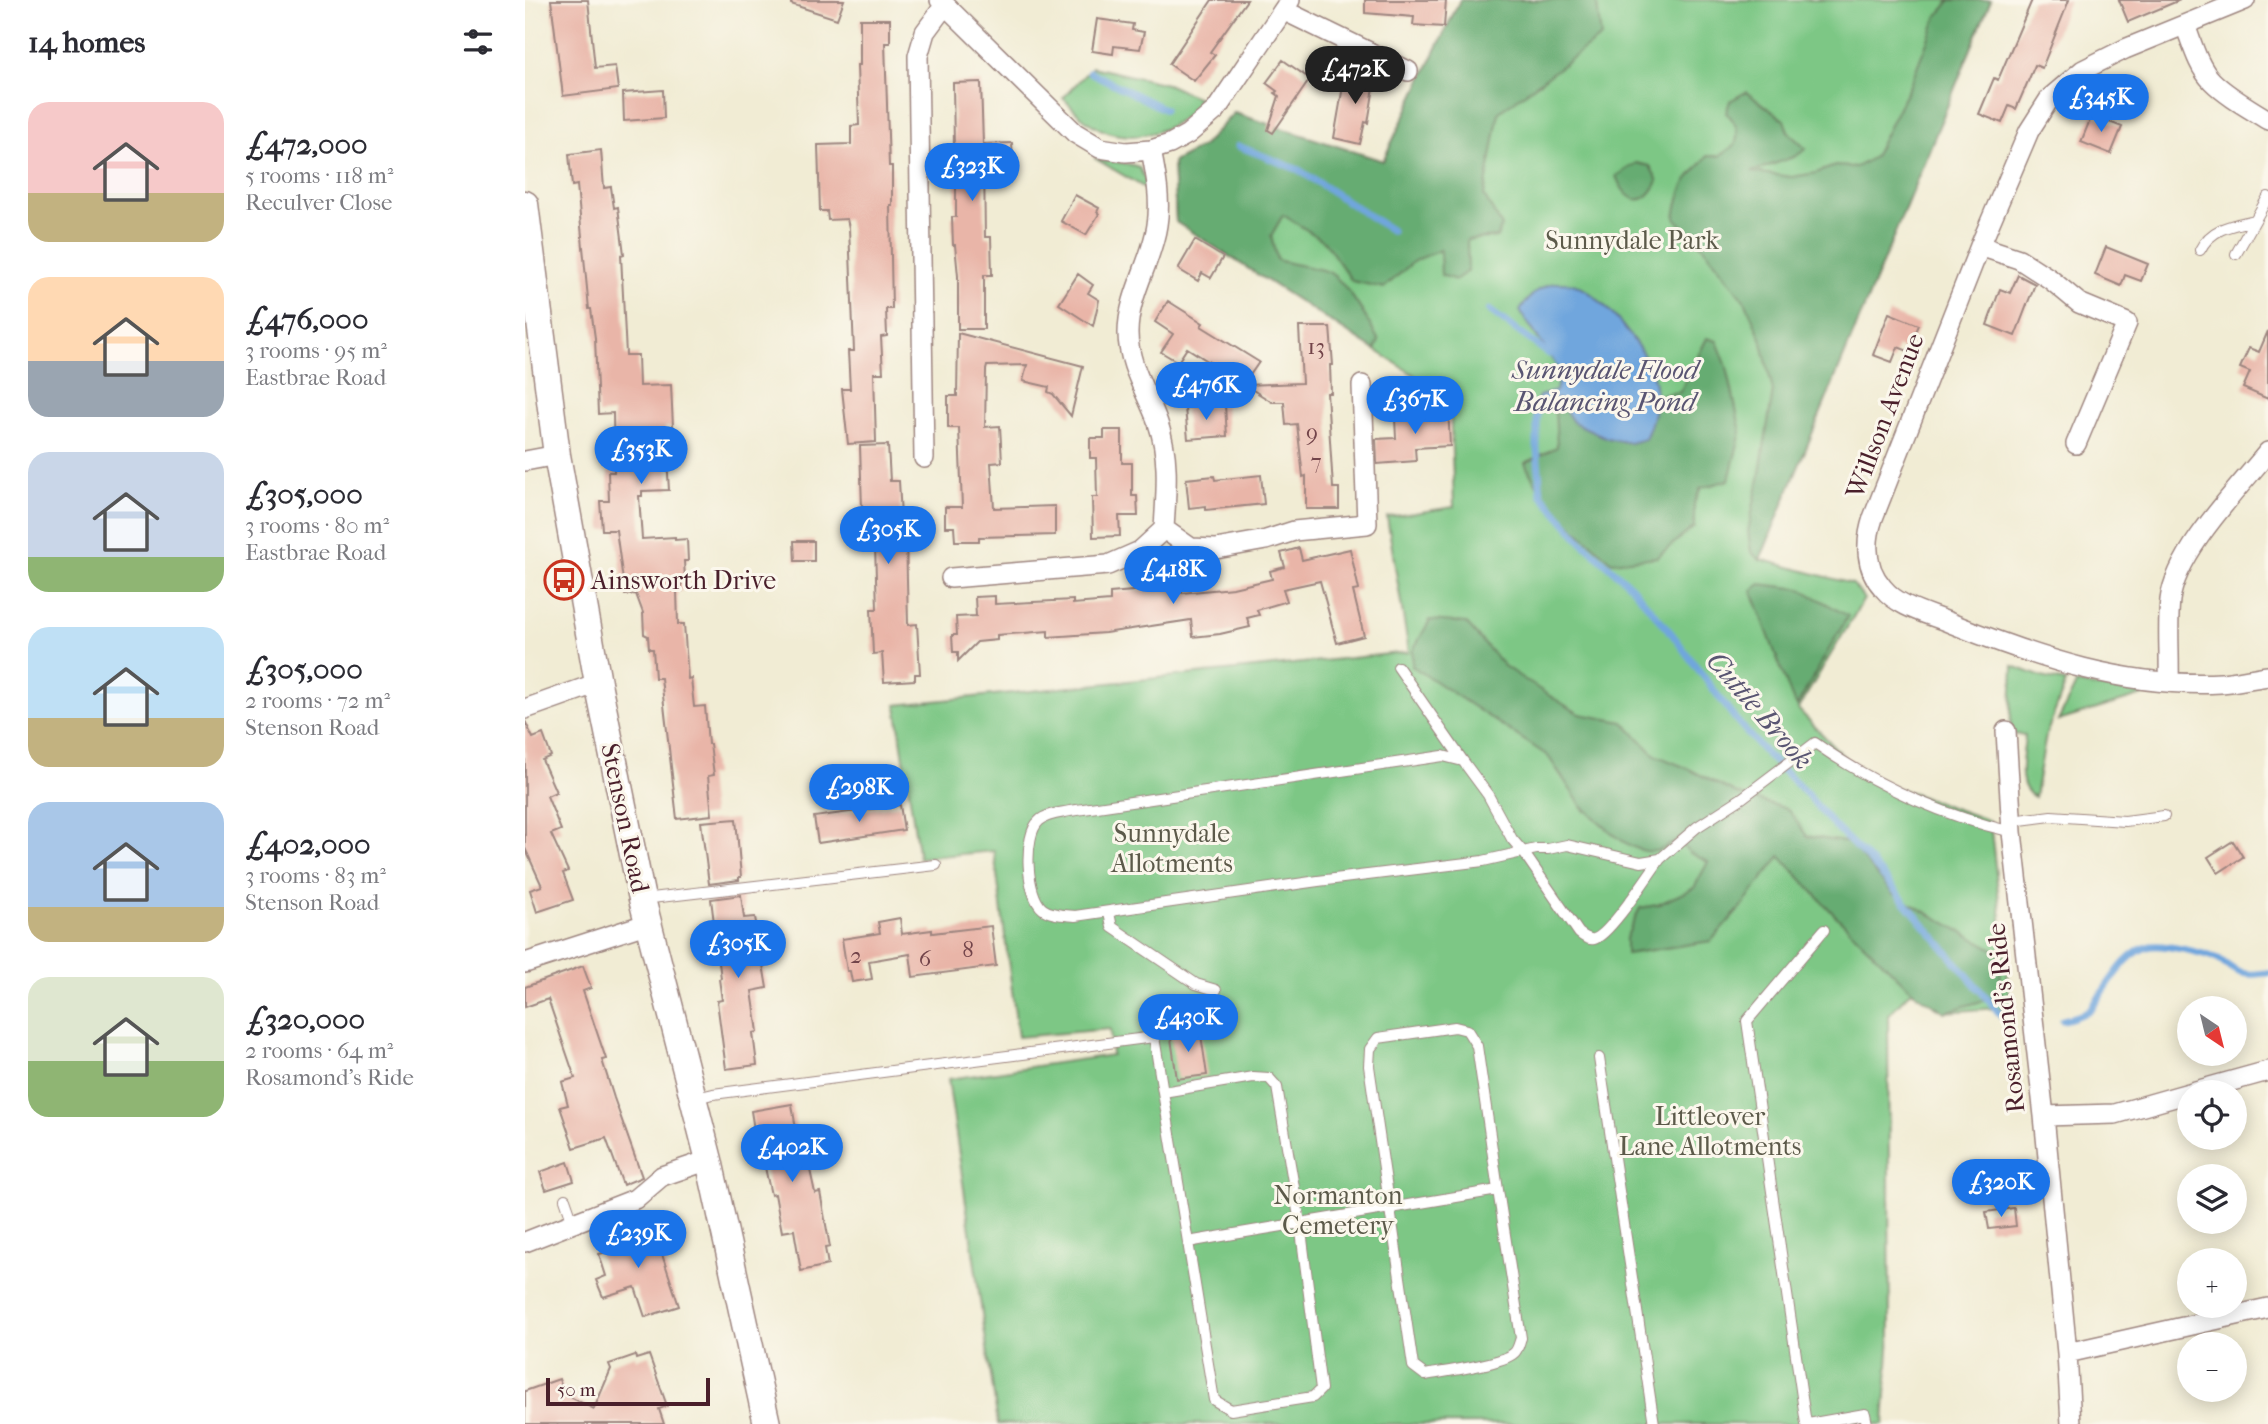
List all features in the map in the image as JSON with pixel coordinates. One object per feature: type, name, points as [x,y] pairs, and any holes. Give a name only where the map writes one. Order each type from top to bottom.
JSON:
[{"type":"street","name":"Willson Avenue","points":[[2245,0],[2125,49],[2083,70],[2050,98],[2029,131],[1980,246],[1873,518],[1867,547],[1872,570],[1883,589],[1901,603],[2007,645],[2081,669],[2169,682],[2222,683],[2268,676]]},
{"type":"street","points":[[924,458],[918,55],[925,32],[942,3],[1075,133],[1100,148],[1126,152],[1151,150],[1170,144],[1188,134],[1216,110],[1287,6],[1408,71]]},
{"type":"street","points":[[2185,25],[2211,80],[2238,102],[2268,120]]},
{"type":"street","points":[[951,578],[1108,565],[1140,551],[1164,529],[1166,452],[1131,355],[1128,331],[1131,307],[1157,226],[1157,182],[1151,150]]},
{"type":"street","name":"Stenson Road","points":[[525,204],[557,454],[598,683],[645,911],[709,1160],[766,1424]]},
{"type":"street","points":[[1980,246],[2019,259],[2050,279],[2079,303],[2127,323],[2075,444]]},
{"type":"street","points":[[1164,529],[1191,548],[1216,549],[1266,540],[1294,531],[1367,524],[1361,385]]},
{"type":"street","points":[[2169,682],[2171,598],[2179,568],[2203,533],[2268,452]]},
{"type":"street","points":[[525,461],[557,454]]},
{"type":"street","points":[[525,709],[598,683]]},
{"type":"street","name":"Rosamond's Ride","points":[[2006,731],[2012,827],[2044,1116],[2067,1353],[2071,1424]]},
{"type":"street","points":[[525,963],[645,911]]},
{"type":"street","points":[[2235,1080],[2268,1071]]},
{"type":"street","points":[[2044,1116],[2115,1114],[2177,1096]]},
{"type":"street","points":[[525,1242],[635,1199],[662,1176],[709,1160]]},
{"type":"street","points":[[2067,1353],[2268,1308]]},
{"type":"lane","points":[[2235,254],[2268,197]]},
{"type":"lane","points":[[2200,250],[2205,240],[2214,233],[2231,225],[2255,220]]},
{"type":"lane","points":[[1398,667],[1487,795],[1512,839],[1585,938],[1593,939],[1607,931],[1660,859],[1696,827],[1742,798],[1815,743],[1851,768],[1933,809],[2012,827],[2051,816],[2126,821],[2164,816]]},
{"type":"lane","points":[[1463,761],[1443,756],[1070,810],[1041,818],[1031,830],[1028,855],[1034,899],[1044,910],[1060,915],[1109,913],[1318,881],[1483,861],[1567,845],[1641,862],[1660,859]]},
{"type":"lane","points":[[645,911],[936,866]]},
{"type":"lane","points":[[1109,913],[1112,927],[1196,984],[1216,990]]},
{"type":"lane","points":[[1824,930],[1747,1021],[1807,1424],[1865,1414],[1867,1424]]},
{"type":"lane","points":[[1455,1027],[1467,1030],[1477,1046],[1498,1190],[1521,1338],[1516,1352],[1506,1359],[1425,1375],[1413,1366],[1392,1208],[1369,1066],[1370,1049],[1378,1038],[1455,1027]]},
{"type":"lane","points":[[694,1099],[713,1094],[1154,1037],[1163,1092],[1188,1242],[1214,1400],[1231,1410],[1314,1397],[1321,1389],[1300,1223],[1277,1087],[1269,1078],[1253,1077],[1163,1092]]},
{"type":"lane","points":[[1599,1058],[1654,1424]]},
{"type":"lane","points":[[1188,1242],[1498,1190]]},
{"type":"lane","points":[[565,1199],[573,1222]]},
{"type":"green space","points":[[1460,0],[1991,0],[1760,559],[1853,584],[1864,599],[1798,709],[1847,760],[1891,786],[1990,821],[2011,1007],[1945,1012],[1911,991],[1888,1015],[1890,1335],[1884,1424],[998,1424],[948,1079],[1112,1055],[1110,1029],[1018,1037],[994,851],[919,858],[896,705],[1409,652],[1387,517],[1454,507],[1450,398],[1176,222],[1173,162],[1202,147],[1234,113],[1383,161]],"holes":[[[1712,841],[1782,856],[1806,883],[1780,856],[1769,871]]]},
{"type":"green space","points":[[1460,0],[1594,0],[1597,4],[1601,37],[1499,112],[1484,196],[1502,226],[1497,237],[1467,240],[1468,271],[1455,280],[1441,275],[1440,250],[1414,261],[1384,288],[1352,281],[1324,241],[1283,215],[1271,236],[1277,260],[1326,271],[1341,282],[1379,341],[1375,350],[1176,222],[1173,162],[1202,147],[1234,113],[1383,161]]},
{"type":"green space","points":[[1951,0],[1991,0],[1760,560],[1751,552],[1748,531],[1773,391],[1761,338],[1746,303],[1705,249],[1675,218],[1681,192],[1707,156],[1719,156],[1735,145],[1736,128],[1726,113],[1730,101],[1746,92],[1784,120],[1788,132],[1806,149],[1796,156],[1752,172],[1792,177],[1835,166],[1856,167],[1874,157],[1910,85],[1937,16]]},
{"type":"green space","points":[[1092,67],[1167,84],[1203,100],[1179,121],[1151,133],[1136,136],[1106,131],[1087,121],[1063,98]]},
{"type":"green space","points":[[1094,158],[1139,167],[1145,179],[1145,188]]},
{"type":"green space","points":[[1636,163],[1650,166],[1658,181],[1653,190],[1641,199],[1630,197],[1616,176]]},
{"type":"green space","points":[[1707,338],[1717,341],[1727,367],[1741,432],[1729,480],[1701,488],[1694,503],[1694,527],[1657,557],[1612,562],[1552,504],[1532,478],[1525,463],[1557,447],[1555,410],[1680,392]]},
{"type":"green space","points":[[1760,584],[1801,589],[1848,616],[1797,706],[1752,591]]},
{"type":"green space","points":[[1430,620],[1466,623],[1504,666],[1580,714],[1623,722],[1655,755],[1737,794],[1788,809],[1807,836],[1850,843],[1893,894],[1999,952],[2002,995],[1945,1012],[1912,991],[1780,856],[1711,941],[1626,954],[1626,938],[1640,908],[1657,905],[1694,888],[1708,862],[1690,853],[1681,844],[1689,833],[1660,850],[1650,851],[1629,845],[1584,810],[1548,756],[1412,666],[1413,650]]},
{"type":"green space","points":[[2013,666],[2042,677],[2066,682],[2046,735],[2035,797],[2029,793],[2022,779],[2025,735],[2010,734]]},
{"type":"green space","points":[[2076,684],[2146,694],[2058,721]]},
{"type":"water","name":"Sunnydale Flood Balancing Pond","points":[[1554,283],[1568,283],[1587,291],[1623,326],[1643,355],[1654,380],[1656,395],[1653,418],[1645,439],[1630,443],[1607,438],[1573,422],[1558,399],[1542,403],[1540,412],[1532,412],[1539,396],[1556,391],[1560,371],[1520,311],[1534,293]]},
{"type":"building","points":[[551,0],[588,0],[595,68],[615,66],[618,89],[563,96]]},
{"type":"building","points":[[791,0],[844,0],[837,19],[791,4]]},
{"type":"building","points":[[1212,0],[1247,0],[1210,52],[1215,55],[1194,81],[1169,64]]},
{"type":"building","points":[[1365,0],[1446,0],[1444,27],[1413,25],[1414,17],[1365,13]]},
{"type":"building","points":[[2032,0],[2069,0],[2042,68],[2035,65],[2016,109],[2009,106],[2002,123],[1979,114],[1994,78],[1998,80]]},
{"type":"building","points":[[2119,0],[2180,0],[2128,22]]},
{"type":"building","points":[[860,19],[890,19],[890,43],[885,43],[889,166],[892,166],[892,309],[886,309],[887,336],[881,337],[883,373],[874,373],[876,442],[848,444],[842,389],[850,389],[848,351],[854,351],[849,228],[847,219],[828,220],[827,211],[820,211],[818,145],[851,144],[851,126],[859,125],[857,65],[860,65]]},
{"type":"building","points":[[1097,19],[1133,24],[1132,30],[1144,32],[1140,49],[1114,46],[1113,54],[1092,51]]},
{"type":"building","points":[[1283,60],[1310,79],[1273,133],[1268,130],[1279,96],[1275,93],[1277,91],[1266,83]]},
{"type":"building","points":[[1346,69],[1376,75],[1368,123],[1365,122],[1360,144],[1334,138]]},
{"type":"building","points":[[981,82],[983,144],[1012,143],[1013,161],[984,162],[985,237],[991,237],[992,275],[984,275],[984,329],[958,329],[958,276],[952,217],[956,217],[953,83]]},
{"type":"building","points":[[663,90],[664,118],[624,121],[623,93]]},
{"type":"building","points":[[2092,115],[2122,127],[2111,154],[2081,142]]},
{"type":"building","points":[[601,150],[604,188],[611,187],[614,208],[618,207],[624,254],[621,255],[626,355],[638,355],[639,386],[671,385],[673,427],[665,427],[669,490],[642,491],[642,496],[639,496],[642,539],[687,539],[685,579],[681,579],[682,591],[677,591],[678,624],[684,624],[688,679],[691,678],[694,707],[705,706],[714,775],[708,776],[712,815],[677,819],[661,678],[655,678],[653,649],[649,649],[648,636],[644,634],[643,613],[636,594],[625,595],[616,530],[602,530],[600,501],[609,501],[608,472],[614,472],[613,413],[598,414],[595,338],[589,309],[577,185],[572,186],[569,154]]},
{"type":"building","points":[[1075,195],[1099,208],[1099,214],[1086,235],[1061,221]]},
{"type":"building","points":[[1195,240],[1223,257],[1211,278],[1202,273],[1198,281],[1178,269]]},
{"type":"building","points":[[2106,247],[2148,264],[2141,281],[2125,275],[2121,286],[2095,275]]},
{"type":"building","points":[[1078,274],[1093,285],[1088,293],[1099,300],[1093,326],[1059,304]]},
{"type":"building","points":[[2018,275],[2035,284],[2015,336],[1987,325],[2000,289],[2010,293]]},
{"type":"building","points":[[1168,301],[1203,323],[1201,326],[1259,362],[1244,384],[1187,348],[1178,362],[1161,352],[1173,334],[1155,322]]},
{"type":"building","points":[[1889,313],[1919,325],[1908,351],[1898,347],[1892,362],[1873,355]]},
{"type":"building","points":[[1299,327],[1330,327],[1333,365],[1330,365],[1331,393],[1327,393],[1333,488],[1339,488],[1339,509],[1306,509],[1306,476],[1303,477],[1297,424],[1286,425],[1284,402],[1272,402],[1245,385],[1302,383]]},
{"type":"building","points":[[2268,331],[2268,399],[2243,388],[2250,372],[2240,368],[2249,348],[2259,352]]},
{"type":"building","points":[[958,333],[1083,366],[1071,416],[1053,394],[1048,392],[1049,387],[1023,381],[1027,365],[987,366],[986,370],[985,427],[1000,426],[1002,462],[991,463],[994,508],[1055,506],[1055,535],[979,537],[979,541],[955,541],[954,527],[945,527],[945,507],[962,507],[959,428],[948,428],[948,396],[957,396]]},
{"type":"building","points":[[1225,405],[1227,436],[1188,439],[1185,408]]},
{"type":"building","points":[[1448,407],[1450,446],[1415,448],[1416,461],[1377,464],[1376,439],[1396,438],[1395,418],[1423,417],[1423,408]]},
{"type":"building","points":[[1104,430],[1122,430],[1122,463],[1132,463],[1132,496],[1137,496],[1138,516],[1119,516],[1120,536],[1093,537],[1092,497],[1097,497],[1096,458],[1090,458],[1090,438],[1104,438]]},
{"type":"building","points":[[888,445],[890,481],[899,481],[901,516],[904,516],[908,625],[917,624],[920,674],[915,674],[915,680],[884,682],[882,653],[873,654],[871,609],[877,609],[875,546],[859,532],[859,508],[862,508],[860,446]]},
{"type":"building","points":[[1261,475],[1264,504],[1206,510],[1206,506],[1189,508],[1186,479],[1214,476],[1215,480]]},
{"type":"building","points":[[794,541],[814,541],[814,561],[795,561]]},
{"type":"building","points":[[1299,548],[1302,560],[1350,549],[1359,590],[1353,591],[1364,636],[1337,643],[1320,581],[1283,589],[1287,601],[1257,610],[1259,615],[1247,618],[1250,627],[1220,634],[1193,637],[1191,620],[1105,633],[1048,637],[1048,631],[997,635],[997,640],[977,642],[958,661],[958,652],[953,652],[952,635],[957,635],[956,617],[976,616],[975,597],[995,596],[995,604],[1110,601],[1110,593],[1145,590],[1144,584],[1180,579],[1182,593],[1233,588],[1272,579],[1270,571],[1285,567],[1281,553]]},
{"type":"building","points":[[525,721],[533,738],[543,734],[551,756],[542,760],[556,792],[547,796],[561,830],[551,834],[568,871],[563,873],[573,900],[537,912],[530,890],[542,886],[525,848]]},
{"type":"building","points":[[900,805],[904,830],[818,843],[814,817]]},
{"type":"building","points":[[736,819],[741,877],[739,880],[709,884],[701,822]]},
{"type":"building","points":[[2233,841],[2243,857],[2218,873],[2208,857]]},
{"type":"building","points":[[741,895],[744,918],[755,917],[767,988],[752,991],[758,1032],[753,1033],[757,1065],[726,1069],[717,1001],[722,1000],[721,978],[711,899]]},
{"type":"building","points":[[900,918],[902,934],[991,926],[996,966],[913,977],[910,954],[869,961],[872,979],[852,982],[850,971],[847,971],[842,939],[880,933],[878,922]]},
{"type":"building","points":[[583,966],[591,988],[583,991],[606,1059],[602,1060],[642,1177],[623,1185],[606,1138],[574,1148],[560,1107],[568,1105],[562,1082],[575,1078],[548,999],[525,1007],[525,987]]},
{"type":"building","points":[[1200,1028],[1207,1075],[1177,1079],[1170,1032]]},
{"type":"building","points":[[792,1104],[799,1149],[805,1147],[815,1193],[820,1192],[830,1247],[825,1248],[828,1265],[801,1271],[794,1230],[782,1232],[775,1194],[771,1195],[751,1111]]},
{"type":"building","points":[[568,1162],[574,1181],[546,1190],[540,1172]]},
{"type":"building","points":[[2014,1208],[2016,1226],[1989,1229],[1986,1212]]},
{"type":"building","points":[[651,1221],[679,1306],[645,1317],[635,1287],[603,1297],[596,1280],[606,1276],[599,1254],[607,1252],[605,1246],[618,1242],[615,1233]]},
{"type":"building","points":[[635,1355],[636,1359],[649,1355],[667,1406],[659,1409],[664,1424],[525,1424],[525,1391],[559,1379],[564,1394],[594,1409],[611,1369],[609,1364]]},
{"type":"waterway","name":"Cuttle Brook","points":[[1090,72],[1164,109]]},
{"type":"waterway","name":"Cuttle Brook","points":[[1238,146],[1299,170],[1392,231]]},
{"type":"waterway","name":"Cuttle Brook","points":[[1489,310],[1549,354]]},
{"type":"waterway","name":"Cuttle Brook","points":[[1540,404],[1537,412],[1537,449],[1541,494],[1582,542],[1631,586],[1672,634],[1736,720],[1870,861],[2001,1015]]},
{"type":"waterway","name":"Cuttle Brook","points":[[2063,1020],[2089,1010],[2124,963],[2141,949],[2151,946],[2205,955],[2242,973],[2268,973]]},
{"type":"place","name":"Ainsworth Drive","points":[[564,580]]},
{"type":"park label","name":"Sunnydale Park","points":[[1632,240]]},
{"type":"park label","name":"Sunnydale Allotments","points":[[1172,848]]},
{"type":"park label","name":"Littleover Lane Allotments","points":[[1710,1131]]},
{"type":"park label","name":"Normanton Cemetery","points":[[1338,1210]]}]
